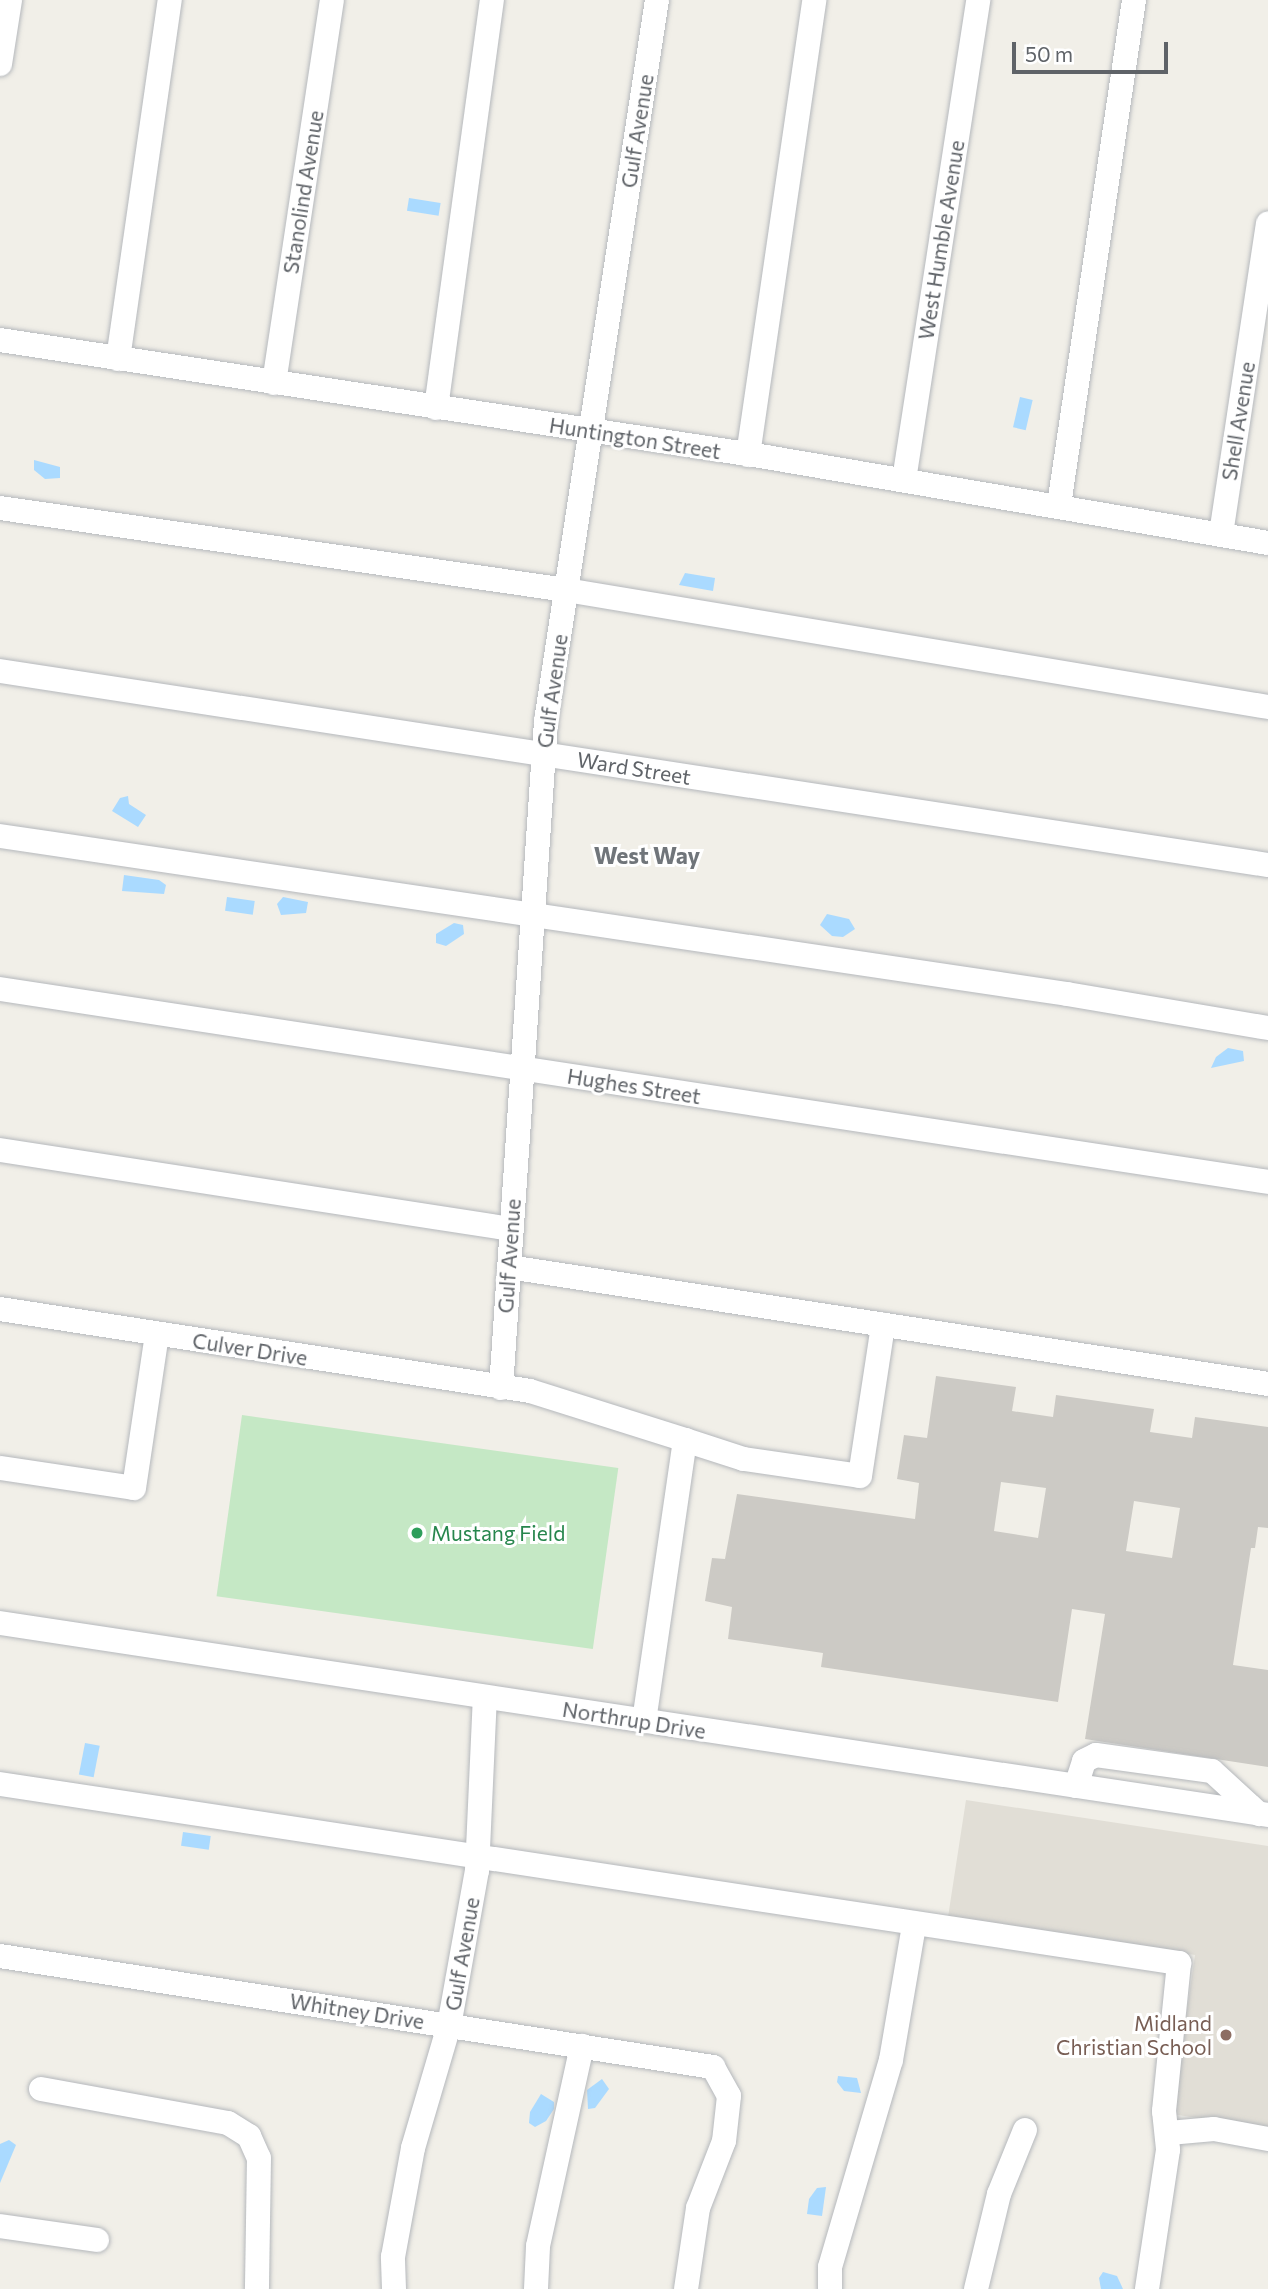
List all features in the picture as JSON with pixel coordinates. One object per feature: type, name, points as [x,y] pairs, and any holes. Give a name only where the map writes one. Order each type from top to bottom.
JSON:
[{"type":"street","points":[[0,64],[10,0]]},
{"type":"street","points":[[118,359],[170,0]]},
{"type":"street","name":"Stanolind Avenue","points":[[274,383],[332,0]]},
{"type":"street","points":[[436,408],[492,0]]},
{"type":"street","name":"Gulf Avenue","points":[[501,1388],[543,754],[657,0]]},
{"type":"street","points":[[748,455],[814,0]]},
{"type":"street","name":"West Humble Avenue","points":[[904,480],[978,0]]},
{"type":"street","points":[[1059,505],[1134,0]]},
{"type":"street","name":"Shell Avenue","points":[[1221,534],[1268,225]]},
{"type":"street","name":"Huntington Street","points":[[0,340],[748,455],[1059,505],[1268,543]]},
{"type":"street","points":[[0,508],[566,590],[1268,707]]},
{"type":"street","name":"Ward Street","points":[[0,671],[1268,865]]},
{"type":"street","points":[[0,836],[531,914],[1268,1028]]},
{"type":"street","name":"Hughes Street","points":[[0,989],[1268,1182]]},
{"type":"street","points":[[0,1150],[511,1229]]},
{"type":"street","points":[[509,1267],[1268,1384]]},
{"type":"street","name":"Culver Drive","points":[[0,1309],[530,1391],[744,1459],[860,1476],[883,1325]]},
{"type":"street","points":[[0,1468],[134,1488],[157,1334]]},
{"type":"street","points":[[644,1721],[685,1440]]},
{"type":"street","name":"Northrup Drive","points":[[0,1623],[1263,1815]]},
{"type":"street","name":"Gulf Avenue","points":[[394,2289],[393,2257],[413,2148],[449,2026],[478,1854],[485,1697]]},
{"type":"street","points":[[1076,1786],[1084,1761],[1096,1755],[1212,1771],[1263,1815]]},
{"type":"street","points":[[0,1784],[478,1854],[914,1925],[1179,1962],[1164,2111],[1169,2133],[1147,2289]]},
{"type":"street","points":[[830,2289],[830,2267],[891,2060],[914,1925]]},
{"type":"street","name":"Whitney Drive","points":[[0,1956],[713,2067],[729,2096],[724,2140],[698,2208],[686,2289]]},
{"type":"street","points":[[536,2289],[538,2246],[583,2046]]},
{"type":"street","points":[[41,2089],[228,2123],[249,2136],[259,2158],[257,2289]]},
{"type":"street","points":[[1169,2133],[1214,2129],[1268,2139]]},
{"type":"street","points":[[976,2289],[999,2194],[1025,2130]]},
{"type":"street","points":[[0,2226],[97,2240]]},
{"type":"shaded area","name":"Midland Christian School","points":[[966,1800],[1268,1846],[1268,2129],[1172,2114],[1195,1955],[948,1917]]},
{"type":"green space","name":"Mustang Field","points":[[242,1415],[618,1468],[593,1649],[217,1596]]},
{"type":"water","points":[[409,198],[441,203],[439,216],[407,211]]},
{"type":"water","points":[[1020,397],[1033,400],[1026,430],[1013,427]]},
{"type":"water","points":[[34,460],[60,467],[60,478],[45,479],[34,470]]},
{"type":"water","points":[[685,573],[715,578],[713,591],[679,585]]},
{"type":"water","points":[[128,796],[129,804],[146,815],[138,827],[112,811],[120,798]]},
{"type":"water","points":[[124,875],[159,880],[166,885],[164,894],[122,891]]},
{"type":"water","points":[[227,897],[255,901],[253,915],[225,911]]},
{"type":"water","points":[[283,897],[308,902],[306,913],[281,915],[277,904]]},
{"type":"water","points":[[827,914],[849,919],[855,929],[843,937],[832,936],[820,925]]},
{"type":"water","points":[[454,923],[463,925],[464,934],[446,946],[436,943],[436,934]]},
{"type":"water","points":[[1228,1048],[1243,1051],[1244,1061],[1211,1068],[1216,1057]]},
{"type":"water","points":[[85,1743],[100,1746],[94,1777],[79,1774]]},
{"type":"water","points":[[183,1832],[211,1836],[209,1850],[181,1846]]},
{"type":"water","points":[[838,2076],[857,2078],[861,2093],[844,2091],[837,2082]]},
{"type":"water","points":[[602,2079],[609,2089],[595,2108],[588,2109],[587,2090]]},
{"type":"water","points":[[541,2094],[554,2102],[554,2109],[546,2121],[535,2127],[529,2123],[530,2112]]},
{"type":"water","points":[[9,2140],[16,2145],[0,2183],[0,2144]]},
{"type":"water","points":[[826,2187],[822,2216],[807,2214],[809,2199],[817,2188]]},
{"type":"water","points":[[1103,2272],[1117,2276],[1123,2289],[1101,2289],[1099,2278]]},
{"type":"building","points":[[936,1376],[1016,1387],[1012,1411],[1053,1417],[1056,1395],[1154,1409],[1150,1432],[1192,1438],[1195,1417],[1268,1427],[1268,1528],[1258,1527],[1255,1548],[1251,1548],[1233,1665],[1268,1670],[1268,1767],[1085,1739],[1105,1614],[1072,1609],[1058,1702],[821,1667],[823,1653],[728,1639],[732,1607],[705,1601],[712,1558],[725,1559],[737,1494],[915,1519],[919,1483],[897,1479],[904,1435],[927,1438]],"holes":[[[1001,1482],[1046,1488],[1038,1538],[994,1531]],[[1134,1501],[1180,1508],[1172,1558],[1126,1551]]]},
{"type":"place","name":"Mustang Field","points":[[417,1533]]},
{"type":"place","name":"Midland Christian School","points":[[1226,2035]]},
{"type":"district","name":"West Way","points":[[647,855]]}]
